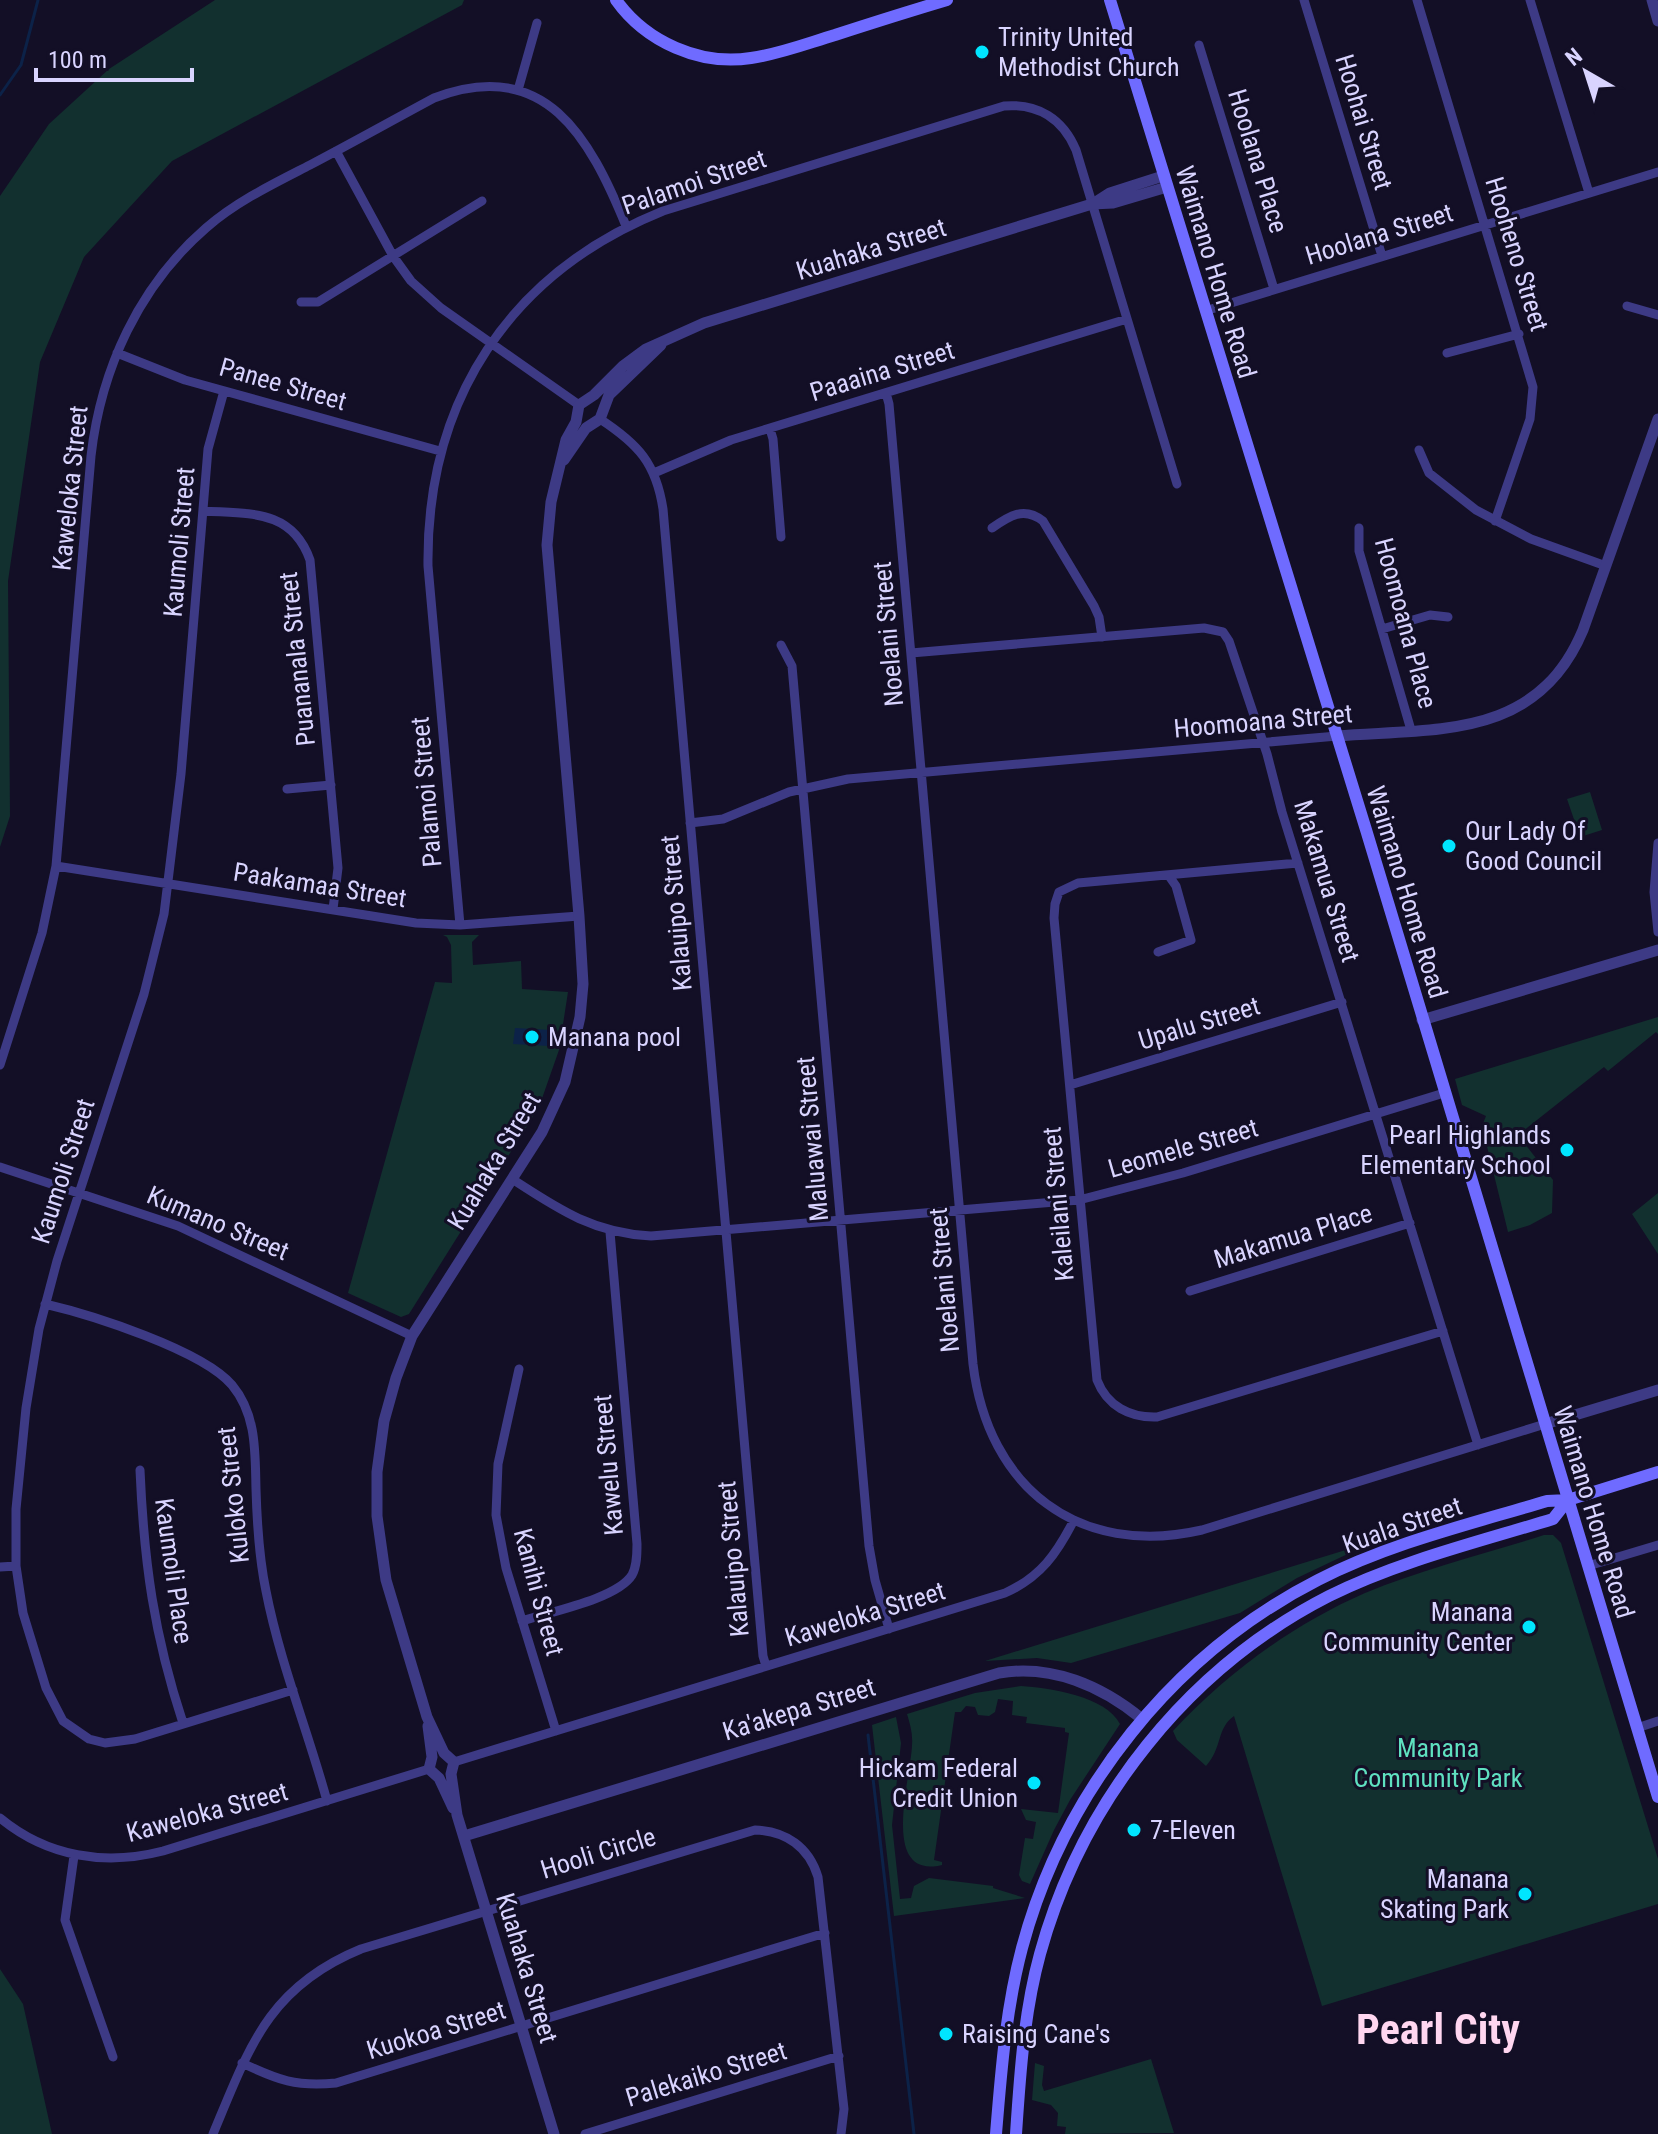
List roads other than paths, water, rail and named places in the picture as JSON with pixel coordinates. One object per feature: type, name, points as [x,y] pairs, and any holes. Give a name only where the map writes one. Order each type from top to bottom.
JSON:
[{"type":"main road","points":[[616,0],[638,24],[675,47],[709,58],[735,60],[768,55],[947,0]]},
{"type":"main road","name":"Waimano Home Road","points":[[1110,0],[1337,736],[1658,1797]]},
{"type":"main road","points":[[1568,1500],[1658,1472]]},
{"type":"main road","name":"Kuala Street","points":[[996,2134],[1015,1977],[1040,1894],[1059,1847],[1083,1802],[1142,1719],[1183,1676],[1221,1644],[1266,1610],[1318,1580],[1407,1544],[1547,1501],[1568,1500]]},
{"type":"main road","name":"Kuala Street","points":[[1016,2134],[1029,2002],[1057,1901],[1088,1833],[1131,1765],[1158,1731],[1230,1660],[1307,1608],[1393,1569],[1553,1519],[1568,1500]]},
{"type":"main road","points":[[1142,1719],[1158,1731]]},
{"type":"main road","points":[[1040,1894],[1057,1901]]},
{"type":"street","name":"Hoohai Street","points":[[1304,0],[1382,256]]},
{"type":"street","name":"Hooheno Street","points":[[1417,0],[1533,387],[1532,412],[1495,521]]},
{"type":"street","points":[[1530,0],[1589,193]]},
{"type":"street","points":[[1652,0],[1658,21]]},
{"type":"street","points":[[518,90],[537,23]]},
{"type":"street","name":"Hoolana Place","points":[[1199,45],[1274,289]]},
{"type":"street","name":"Kaweloka Street","points":[[0,1065],[42,933],[56,866],[98,411],[117,353],[147,296],[178,255],[207,228],[245,200],[449,92],[485,87],[518,90],[555,110],[581,135],[626,226]]},
{"type":"street","name":"Palamoi Street","points":[[460,925],[428,566],[430,501],[440,451],[459,400],[491,344],[512,316],[574,258],[626,226],[674,208],[963,118],[1015,105],[1041,111],[1067,132],[1076,150],[1177,484]]},
{"type":"street","points":[[336,151],[393,256],[425,296],[581,406]]},
{"type":"street","name":"Hoolana Street","points":[[1205,311],[1658,172]]},
{"type":"street","name":"Kuahaka Street","points":[[443,1757],[427,1717],[386,1580],[377,1516],[377,1472],[384,1421],[412,1336],[554,1108],[573,1054],[583,984],[547,545],[551,502],[566,440],[581,406],[646,349],[704,323],[1092,204],[1110,193],[1165,181]]},
{"type":"street","points":[[301,302],[318,302],[482,201]]},
{"type":"street","points":[[1627,306],[1658,315]]},
{"type":"street","name":"Paaaina Street","points":[[654,473],[696,453],[1127,319]]},
{"type":"street","points":[[1447,353],[1519,334]]},
{"type":"street","name":"Kuahaka Street","points":[[562,462],[598,418],[609,395],[621,381],[665,342]]},
{"type":"street","name":"Panee Street","points":[[117,353],[163,373],[440,451]]},
{"type":"street","name":"Kaumoli Street","points":[[224,391],[208,449],[164,914],[144,994],[45,1304],[33,1356],[16,1509],[16,1566],[23,1613],[46,1688],[63,1721],[79,1734],[105,1743],[135,1739],[293,1690]]},
{"type":"street","name":"Noelani Street","points":[[886,393],[976,1385],[984,1420],[994,1443],[1013,1472],[1036,1495],[1074,1520],[1141,1537],[1182,1534],[1658,1390]]},
{"type":"street","points":[[596,401],[598,418],[582,423],[581,406],[596,401]]},
{"type":"street","name":"Kalauipo Street","points":[[598,418],[635,445],[654,473],[663,509],[766,1666]]},
{"type":"street","name":"Hoomoana Street","points":[[690,823],[723,819],[803,788],[848,779],[1462,726],[1499,717],[1531,700],[1546,687],[1576,647],[1658,419]]},
{"type":"street","points":[[770,429],[781,537]]},
{"type":"street","points":[[1419,450],[1429,473],[1457,497],[1495,521],[1531,539],[1606,566]]},
{"type":"street","name":"Puananala Street","points":[[204,511],[270,517],[290,528],[307,551],[312,571],[338,868],[333,909]]},
{"type":"street","points":[[992,528],[1012,514],[1022,512],[1043,521],[1094,606],[1102,637]]},
{"type":"street","name":"Hoomoana Place","points":[[1359,528],[1359,551],[1411,730]]},
{"type":"street","points":[[1382,629],[1430,615],[1448,617]]},
{"type":"street","name":"Makamua Street","points":[[911,653],[1204,628],[1223,632],[1233,651],[1263,743],[1478,1445]]},
{"type":"street","name":"Maluawai Street","points":[[781,645],[792,666],[870,1555],[889,1629]]},
{"type":"street","points":[[287,789],[331,785]]},
{"type":"street","points":[[1658,843],[1654,892],[1658,932]]},
{"type":"street","name":"Kaleilani Street","points":[[1298,863],[1078,883],[1059,892],[1054,918],[1097,1380],[1113,1403],[1132,1414],[1145,1417],[1170,1415],[1443,1331]]},
{"type":"street","name":"Paakamaa Street","points":[[56,866],[416,923],[460,925],[579,916]]},
{"type":"street","points":[[1158,952],[1191,940],[1176,886],[1169,876]]},
{"type":"street","points":[[1422,1020],[1658,950]]},
{"type":"street","name":"Upalu Street","points":[[1070,1085],[1342,1002]]},
{"type":"street","name":"Leomele Street","points":[[512,1179],[573,1218],[610,1232],[651,1236],[1079,1200],[1183,1173],[1444,1093]]},
{"type":"street","name":"Kumano Street","points":[[0,1167],[192,1232],[412,1336]]},
{"type":"street","name":"Makamua Place","points":[[1190,1291],[1410,1223]]},
{"type":"street","name":"Kawelu Street","points":[[522,1621],[617,1588],[631,1576],[636,1564],[637,1544],[610,1232]]},
{"type":"street","name":"Kuloko Street","points":[[45,1304],[129,1330],[199,1361],[223,1376],[241,1398],[253,1430],[259,1536],[266,1590],[327,1801]]},
{"type":"street","name":"Kanihi Street","points":[[519,1369],[502,1439],[496,1494],[502,1552],[556,1731]]},
{"type":"street","name":"Kaumoli Place","points":[[140,1470],[150,1601],[183,1723]]},
{"type":"street","name":"Kaweloka Street","points":[[443,1757],[556,1731],[1020,1587],[1051,1561],[1074,1520]]},
{"type":"street","points":[[1588,1566],[1658,1545]]},
{"type":"street","points":[[0,1567],[16,1566]]},
{"type":"street","name":"Ka'akepa Street","points":[[464,1836],[999,1673],[1043,1671],[1065,1676],[1109,1695],[1142,1719]]},
{"type":"street","points":[[1637,1728],[1658,1721]]},
{"type":"street","points":[[440,1774],[443,1757]]},
{"type":"street","points":[[440,1774],[443,1757]]},
{"type":"street","name":"Kuahaka Street","points":[[440,1774],[464,1836],[554,2134]]},
{"type":"street","name":"Kaweloka Street","points":[[0,1818],[33,1840],[74,1856],[104,1859],[146,1855],[327,1801],[440,1774]]},
{"type":"street","name":"Hooli Circle","points":[[213,2134],[242,2063],[259,2031],[276,2008],[321,1969],[361,1949],[486,1910],[744,1832],[766,1831],[791,1839],[811,1859],[820,1884],[844,2109],[841,2134]]},
{"type":"street","points":[[74,1856],[65,1920],[113,2057]]},
{"type":"street","name":"Kuokoa Street","points":[[242,2063],[288,2082],[310,2086],[336,2083],[825,1933]]},
{"type":"street","name":"Palekaiko Street","points":[[585,2134],[839,2056]]},
{"type":"water","name":"Manana pool","points":[[515,1028],[551,1030],[549,1046],[513,1044]]},
{"type":"waterway","points":[[0,95],[21,65],[38,0]]},
{"type":"waterway","points":[[868,1735],[914,2134]]},
{"type":"place","name":"Trinity United Methodist Church","points":[[982,52]]},
{"type":"place","name":"Our Lady Of Good Council","points":[[1449,846]]},
{"type":"place","name":"Manana pool","points":[[532,1037]]},
{"type":"place","name":"Pearl Highlands Elementary School","points":[[1567,1150]]},
{"type":"place","name":"Manana Community Center","points":[[1529,1627]]},
{"type":"place","name":"Hickam Federal Credit Union","points":[[1034,1783]]},
{"type":"place","name":"7-Eleven","points":[[1134,1830]]},
{"type":"place","name":"Manana Skating Park","points":[[1525,1894]]},
{"type":"place","name":"Raising Cane's","points":[[946,2034]]},
{"type":"district","name":"Pearl City","points":[[1438,2029]]},
{"type":"park label","name":"Manana Community Park","points":[[1438,1763]]}]
